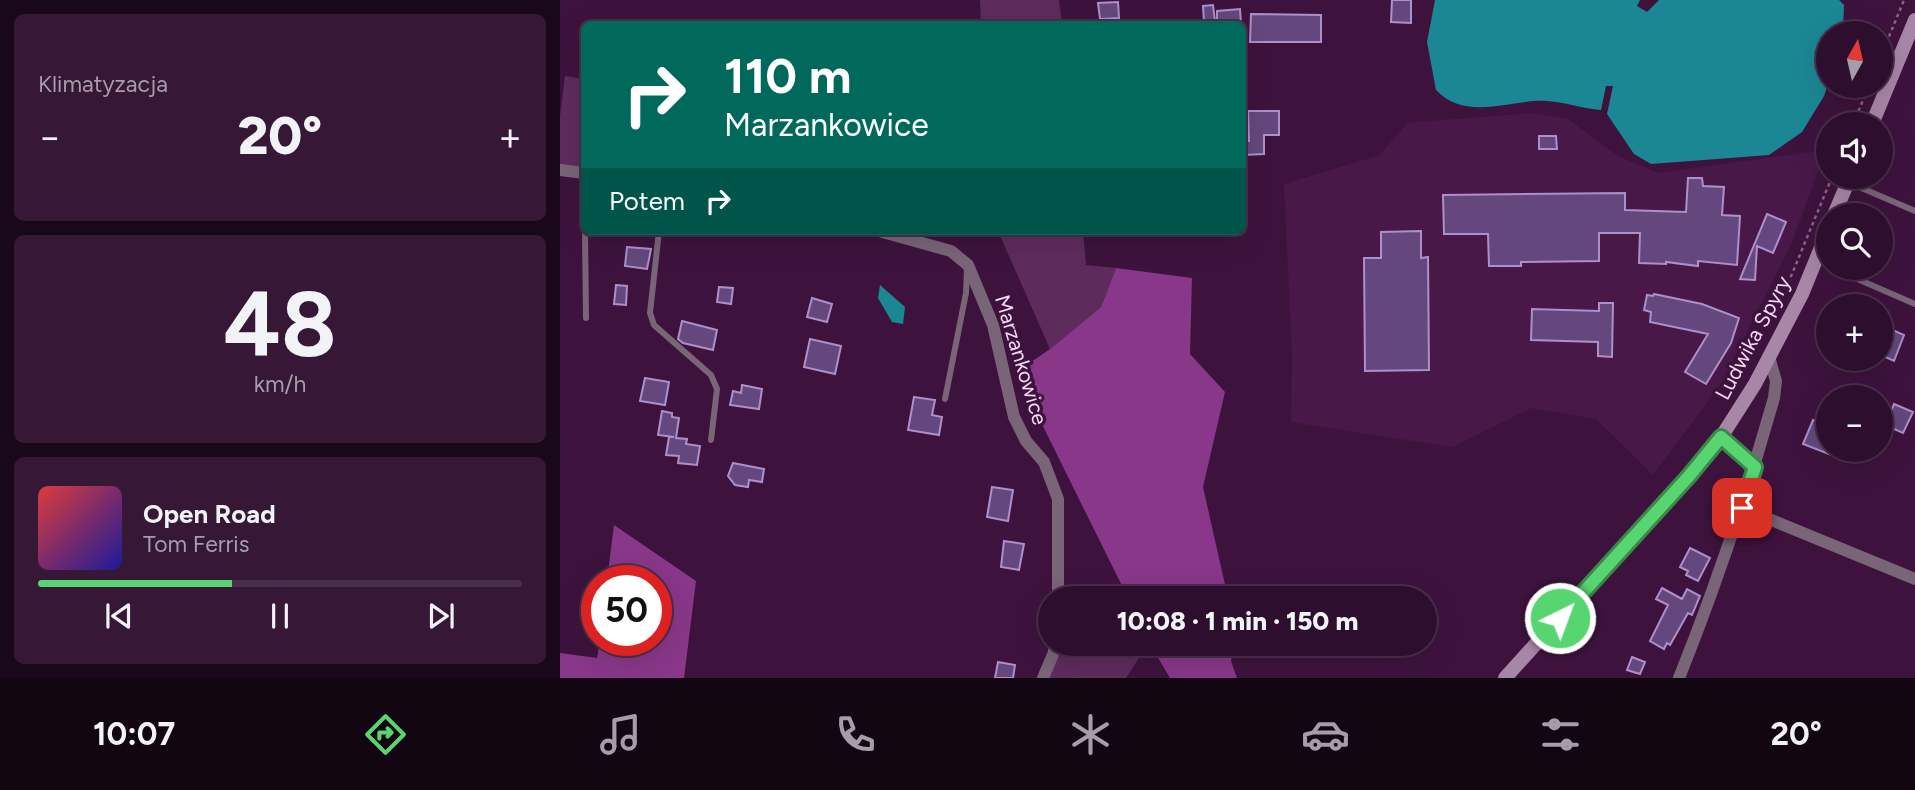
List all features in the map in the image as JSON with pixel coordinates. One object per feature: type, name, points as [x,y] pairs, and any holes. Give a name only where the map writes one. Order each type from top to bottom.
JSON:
[{"type":"main road","points":[[1876,112],[1915,20]]},
{"type":"main road","name":"Ludwika Spyry","points":[[1505,678],[1689,476],[1721,437],[1769,357],[1802,294],[1816,276]]},
{"type":"street","points":[[560,170],[581,173]]},
{"type":"street","points":[[893,235],[951,251],[968,265]]},
{"type":"street","name":"Marzankowice","points":[[968,265],[993,325],[1014,417],[1026,441],[1044,462],[1058,499],[1058,586]]},
{"type":"street","points":[[1679,678],[1713,593],[1755,467],[1774,398],[1776,381],[1769,357]]},
{"type":"street","points":[[1721,437],[1755,467]]},
{"type":"street","points":[[1742,508],[1915,579]]},
{"type":"street","points":[[1043,678],[1052,656]]},
{"type":"lane","points":[[1870,189],[1915,211]]},
{"type":"lane","points":[[585,235],[586,318]]},
{"type":"lane","points":[[659,235],[650,313],[654,325],[711,375],[718,389],[711,440]]},
{"type":"lane","points":[[944,399],[966,293],[968,265]]},
{"type":"lane","points":[[1860,280],[1915,304]]},
{"type":"path","points":[[1894,24],[1904,0]]},
{"type":"path","points":[[1776,313],[1827,189]]},
{"type":"shaded area","points":[[980,0],[1059,0],[1062,21],[981,21]]},
{"type":"shaded area","points":[[1435,0],[1640,0],[1637,6],[1647,12],[1659,0],[1839,0],[1844,5],[1843,21],[1816,21],[1816,98],[1823,98],[1802,132],[1769,155],[1651,164],[1634,154],[1607,114],[1613,86],[1606,86],[1601,110],[1547,101],[1489,107],[1461,105],[1448,100],[1436,90],[1427,42]]},
{"type":"shaded area","points":[[565,76],[581,79],[581,170],[560,168],[560,116]]},
{"type":"shaded area","points":[[1533,113],[1568,119],[1618,156],[1658,173],[1816,151],[1816,177],[1792,242],[1721,384],[1653,475],[1596,419],[1531,408],[1452,447],[1291,422],[1292,354],[1284,184],[1380,155],[1407,123]]},
{"type":"shaded area","points":[[1000,235],[1083,235],[1086,265],[1116,268],[1101,307],[1050,349]]},
{"type":"shaded area","points":[[1116,268],[1192,278],[1190,354],[1225,392],[1203,487],[1225,586],[1122,586],[1030,400],[1018,371],[1050,349],[1101,307]]},
{"type":"shaded area","points":[[880,285],[905,307],[903,324],[892,322],[878,298]]},
{"type":"shaded area","points":[[614,525],[696,581],[684,678],[560,678],[560,653],[597,658],[672,656],[672,565],[609,565]]},
{"type":"shaded area","points":[[1140,656],[1126,678],[1048,678],[1057,658]]},
{"type":"shaded area","points":[[1157,656],[1232,656],[1237,678],[1170,678]]},
{"type":"building","points":[[1392,0],[1411,0],[1411,23],[1391,22]]},
{"type":"building","points":[[1118,2],[1119,18],[1100,19],[1098,3]]},
{"type":"building","points":[[1213,5],[1215,21],[1204,21],[1203,6]]},
{"type":"building","points":[[1240,9],[1241,21],[1217,21],[1217,11]]},
{"type":"building","points":[[1251,14],[1321,15],[1321,42],[1250,42]]},
{"type":"building","points":[[1248,111],[1279,111],[1279,135],[1264,135],[1264,154],[1246,155],[1246,141],[1249,141]]},
{"type":"building","points":[[1539,136],[1556,136],[1557,149],[1539,149]]},
{"type":"building","points":[[1688,178],[1702,178],[1703,186],[1724,187],[1722,215],[1740,216],[1737,265],[1698,261],[1698,266],[1666,262],[1639,263],[1640,233],[1599,233],[1599,261],[1521,262],[1521,266],[1489,266],[1488,234],[1444,234],[1443,195],[1625,193],[1625,210],[1686,212]]},
{"type":"building","points":[[1767,214],[1786,222],[1773,253],[1757,246],[1755,280],[1740,279]]},
{"type":"building","points":[[1421,231],[1421,258],[1428,257],[1429,370],[1365,371],[1364,258],[1381,258],[1381,232]]},
{"type":"building","points":[[627,247],[651,249],[647,269],[625,266]]},
{"type":"building","points":[[616,285],[627,286],[626,305],[614,304]]},
{"type":"building","points":[[719,287],[733,288],[731,304],[717,302]]},
{"type":"building","points":[[1654,294],[1702,304],[1739,318],[1731,343],[1706,384],[1685,372],[1708,334],[1650,322],[1651,312],[1644,310],[1647,295]]},
{"type":"building","points":[[812,298],[832,304],[827,322],[807,317]]},
{"type":"building","points":[[1599,303],[1613,303],[1612,357],[1598,356],[1598,342],[1531,340],[1532,309],[1599,311]]},
{"type":"building","points":[[682,321],[717,330],[713,350],[683,343],[678,339]]},
{"type":"building","points":[[1893,330],[1904,335],[1893,361]]},
{"type":"building","points":[[810,339],[841,346],[835,374],[804,367]]},
{"type":"building","points":[[645,378],[669,382],[665,405],[640,401]]},
{"type":"building","points":[[742,385],[762,389],[759,409],[730,405],[733,391],[741,393]]},
{"type":"building","points":[[914,397],[935,400],[932,415],[942,417],[939,435],[908,430]]},
{"type":"building","points":[[1894,404],[1913,412],[1903,433],[1893,429]]},
{"type":"building","points":[[662,411],[679,418],[676,438],[687,439],[686,444],[700,446],[697,465],[678,463],[679,456],[666,455],[669,437],[674,437],[658,435]]},
{"type":"building","points":[[1813,420],[1816,421],[1816,449],[1803,444]]},
{"type":"building","points":[[733,463],[764,469],[762,482],[749,480],[748,487],[735,485],[728,476]]},
{"type":"building","points":[[992,487],[1013,490],[1008,521],[987,517]]},
{"type":"building","points":[[1004,541],[1024,544],[1019,570],[1001,567]]},
{"type":"building","points":[[1690,548],[1710,558],[1698,581],[1686,575],[1688,571],[1680,567]]},
{"type":"building","points":[[1662,588],[1682,599],[1687,589],[1700,596],[1692,615],[1688,613],[1670,645],[1667,643],[1664,649],[1650,641],[1668,605],[1656,599]]},
{"type":"building","points":[[1632,657],[1645,662],[1640,674],[1627,670]]},
{"type":"building","points":[[998,662],[1015,665],[1013,678],[995,678]]},
{"type":"route","points":[[1560,618],[1721,437],[1755,467],[1742,508]]}]
